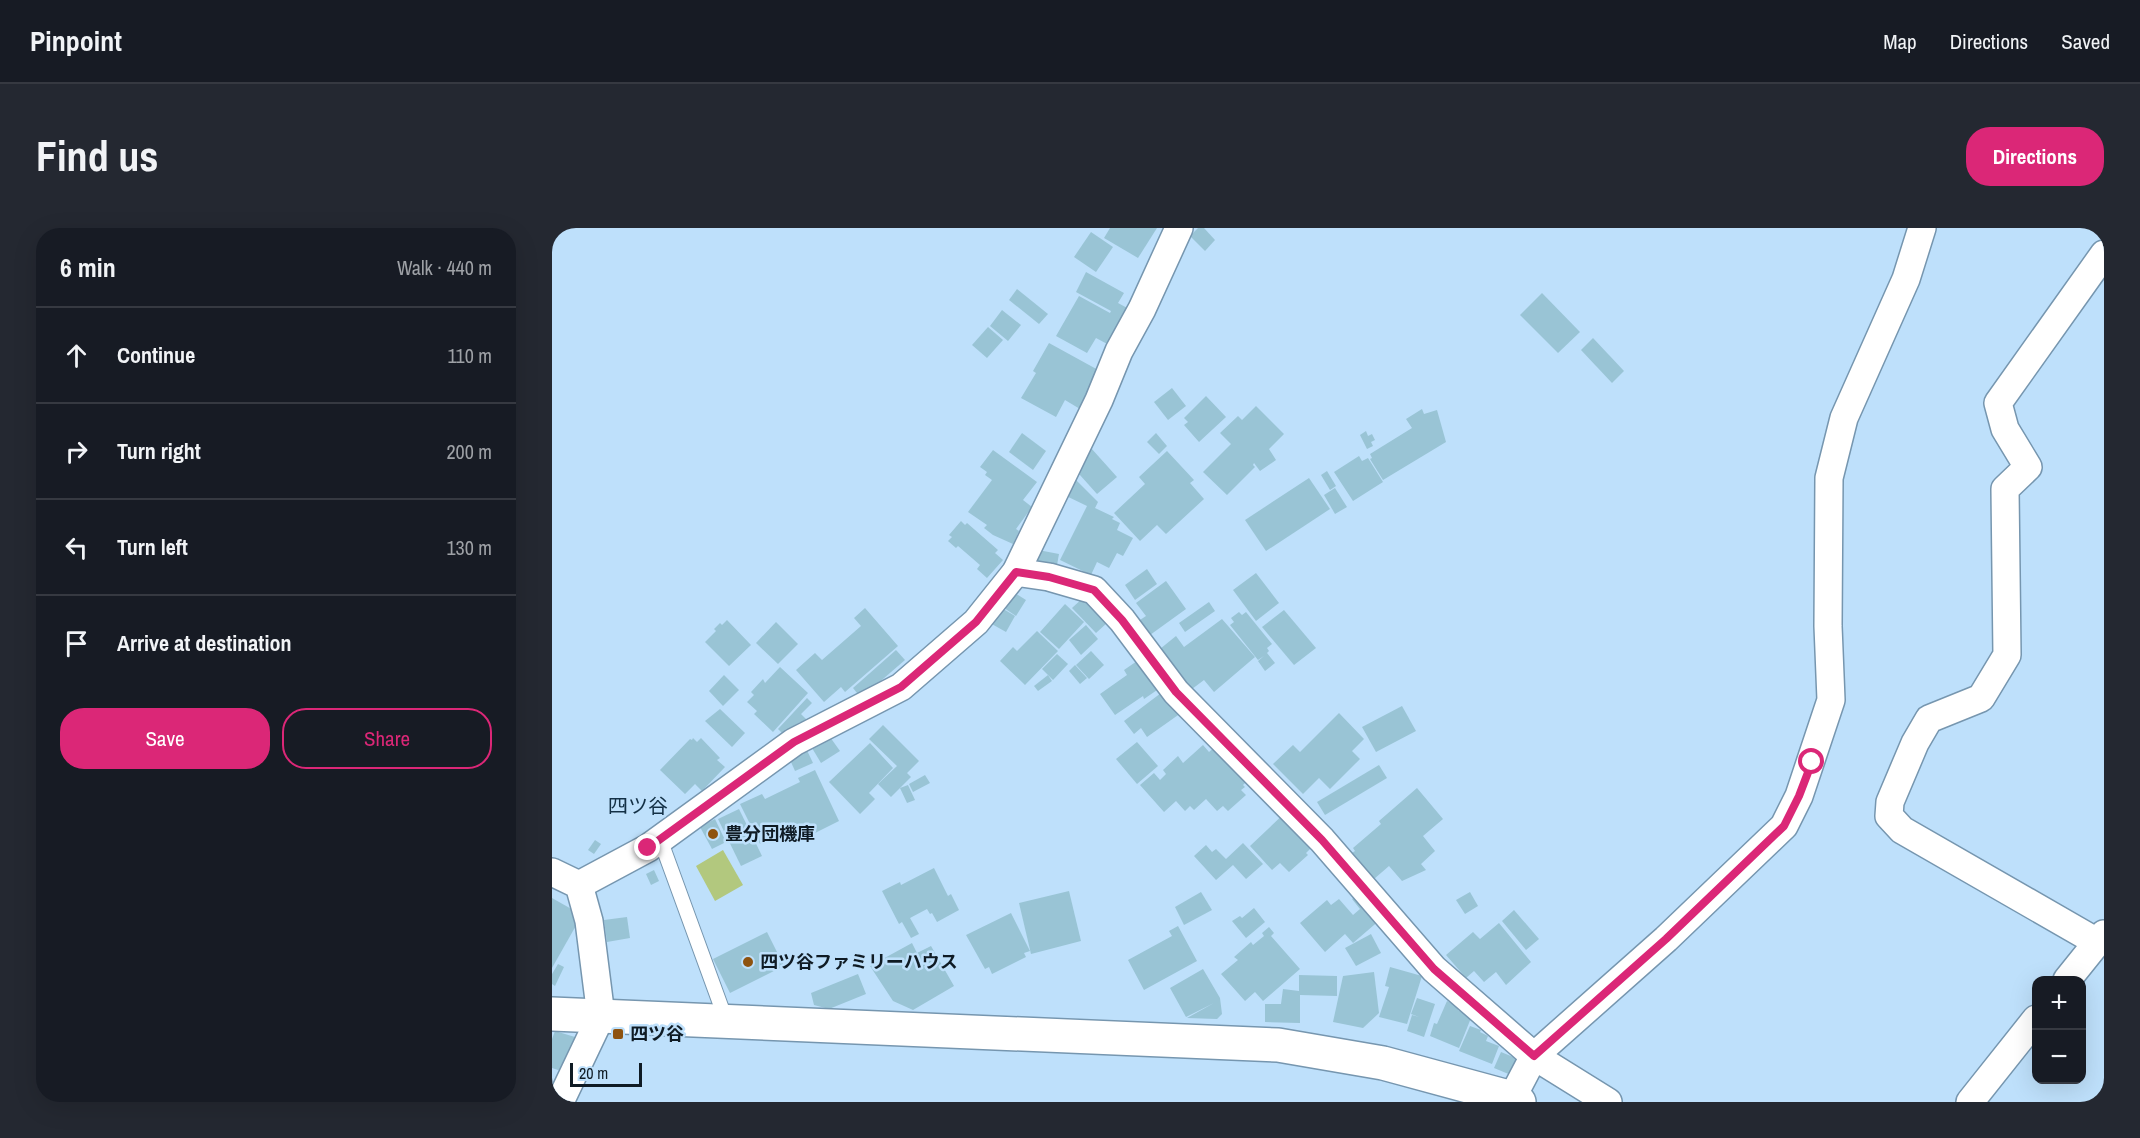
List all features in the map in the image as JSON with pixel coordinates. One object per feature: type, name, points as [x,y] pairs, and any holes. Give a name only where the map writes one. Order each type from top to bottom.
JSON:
[{"type":"street","points":[[579,885],[648,848],[794,742],[901,687],[976,622],[1016,572],[1179,228]]},
{"type":"street","points":[[552,1014],[1278,1045],[1383,1063],[1516,1100],[1534,1056],[1666,939],[1784,826],[1799,796],[1831,700],[1828,626],[1829,478],[1844,418],[1906,279],[1922,228]]},
{"type":"street","points":[[2071,976],[2101,938],[1902,830],[1889,816],[1890,802],[1915,743],[1929,719],[1981,698],[2007,655],[2005,489],[2028,467],[2005,429],[1998,403],[2104,254]]},
{"type":"street","points":[[1016,572],[1049,577],[1094,590],[1122,620],[1176,692],[1322,840],[1434,969],[1534,1056],[1608,1102]]},
{"type":"street","points":[[552,872],[579,885],[589,921],[602,1016],[560,1102]]},
{"type":"street","points":[[1970,1102],[2032,1024]]},
{"type":"lane","points":[[660,839],[726,1022]]},
{"type":"green space","points":[[723,850],[743,885],[715,901],[696,866]]},
{"type":"building","points":[[1110,228],[1157,228],[1138,258],[1104,238]]},
{"type":"building","points":[[1198,228],[1204,228],[1215,240],[1205,251],[1190,236]]},
{"type":"building","points":[[1091,232],[1113,247],[1096,272],[1074,257]]},
{"type":"building","points":[[1086,272],[1124,293],[1118,303],[1131,310],[1111,346],[1096,338],[1087,353],[1056,336],[1079,296],[1110,313],[1111,311],[1076,292]]},
{"type":"building","points":[[1017,289],[1048,314],[1039,324],[1009,300]]},
{"type":"building","points":[[1542,293],[1580,332],[1558,353],[1520,315]]},
{"type":"building","points":[[1002,310],[1021,325],[1008,341],[990,326]]},
{"type":"building","points":[[988,327],[1003,340],[987,358],[972,345]]},
{"type":"building","points":[[1593,338],[1624,371],[1612,383],[1581,350]]},
{"type":"building","points":[[1049,343],[1100,371],[1080,409],[1065,400],[1056,417],[1021,398],[1036,373],[1033,371]]},
{"type":"building","points":[[1172,388],[1186,406],[1168,420],[1154,402]]},
{"type":"building","points":[[1206,396],[1226,417],[1199,442],[1184,425],[1188,422],[1184,418]]},
{"type":"building","points":[[1256,406],[1284,434],[1269,449],[1276,460],[1260,471],[1254,463],[1255,467],[1227,495],[1203,472],[1231,444],[1220,433],[1238,416],[1242,420]]},
{"type":"building","points":[[1422,409],[1424,414],[1437,410],[1446,442],[1383,480],[1370,459],[1372,458],[1370,454],[1412,428],[1406,419]]},
{"type":"building","points":[[1366,431],[1368,436],[1372,434],[1375,440],[1371,442],[1373,446],[1367,449],[1360,435]]},
{"type":"building","points":[[1022,433],[1046,451],[1033,470],[1009,452]]},
{"type":"building","points":[[1156,433],[1167,446],[1159,454],[1147,442]]},
{"type":"building","points":[[1091,448],[1117,477],[1097,494],[1071,465]]},
{"type":"building","points":[[993,450],[1037,482],[1023,500],[1032,507],[1016,529],[1019,531],[1013,544],[993,535],[984,528],[987,525],[968,512],[992,480],[980,467]]},
{"type":"building","points":[[1167,451],[1194,480],[1190,483],[1204,499],[1166,534],[1157,525],[1140,541],[1114,513],[1145,484],[1139,477]]},
{"type":"building","points":[[1359,456],[1362,461],[1368,458],[1383,482],[1353,501],[1334,472]]},
{"type":"building","points":[[1327,471],[1336,486],[1330,490],[1321,475]]},
{"type":"building","points":[[1068,472],[1098,502],[1095,508],[1114,517],[1112,519],[1120,523],[1117,530],[1133,538],[1123,556],[1117,553],[1109,568],[1097,562],[1091,575],[1060,560],[1087,506],[1058,492]]},
{"type":"building","points":[[1309,478],[1330,509],[1266,551],[1245,520]]},
{"type":"building","points":[[1335,488],[1347,507],[1335,514],[1324,495]]},
{"type":"building","points":[[961,521],[965,525],[967,523],[998,550],[995,553],[1003,560],[987,578],[977,569],[980,565],[958,546],[956,548],[948,541],[952,537],[949,535]]},
{"type":"building","points":[[1033,549],[1059,554],[1057,565],[1031,560]]},
{"type":"building","points":[[1147,569],[1157,584],[1135,600],[1125,585]]},
{"type":"building","points":[[1256,573],[1279,603],[1256,621],[1233,590]]},
{"type":"building","points":[[1166,581],[1186,609],[1150,635],[1140,620],[1146,616],[1136,603]]},
{"type":"building","points":[[1010,590],[1026,600],[1016,616],[1001,606]]},
{"type":"building","points":[[1084,597],[1108,622],[1096,633],[1072,608]]},
{"type":"building","points":[[1209,602],[1215,611],[1185,632],[1179,623]]},
{"type":"building","points":[[1065,604],[1084,622],[1059,649],[1040,632]]},
{"type":"building","points":[[1000,607],[1015,616],[1006,632],[990,623]]},
{"type":"building","points":[[865,608],[898,646],[845,692],[841,687],[824,702],[796,670],[815,653],[822,660],[861,626],[854,618]]},
{"type":"building","points":[[1284,610],[1316,648],[1294,665],[1262,627]]},
{"type":"building","points":[[1239,612],[1242,615],[1246,612],[1272,644],[1267,648],[1269,651],[1267,653],[1275,663],[1265,671],[1258,661],[1264,656],[1258,660],[1230,625],[1234,622],[1231,618]]},
{"type":"building","points":[[1222,619],[1255,657],[1214,692],[1204,680],[1192,689],[1160,649],[1176,636],[1184,647]]},
{"type":"building","points":[[727,620],[751,645],[729,666],[705,642],[716,631],[714,629],[720,623],[722,625]]},
{"type":"building","points":[[776,622],[798,644],[778,664],[756,643]]},
{"type":"building","points":[[1086,625],[1098,639],[1081,655],[1069,640]]},
{"type":"building","points":[[1037,631],[1058,651],[1025,685],[1000,661],[1013,647],[1017,651]]},
{"type":"building","points":[[896,650],[905,660],[861,698],[853,688]]},
{"type":"building","points":[[1091,651],[1104,665],[1089,679],[1076,665]]},
{"type":"building","points":[[1057,654],[1068,664],[1053,680],[1042,669]]},
{"type":"building","points":[[1140,659],[1160,688],[1144,699],[1143,696],[1115,715],[1100,694],[1127,675],[1124,670]]},
{"type":"building","points":[[1075,665],[1087,678],[1080,684],[1069,671]]},
{"type":"building","points":[[780,667],[808,693],[773,732],[754,714],[757,711],[747,702],[754,695],[751,692],[763,679],[765,683]]},
{"type":"building","points":[[724,675],[739,690],[723,706],[709,691]]},
{"type":"building","points":[[1048,675],[1052,681],[1038,691],[1034,686]]},
{"type":"building","points":[[1165,690],[1181,713],[1147,737],[1141,728],[1134,734],[1124,721]]},
{"type":"building","points":[[807,698],[812,703],[801,714],[807,720],[782,733],[778,729]]},
{"type":"building","points":[[1402,706],[1416,731],[1376,752],[1362,727]]},
{"type":"building","points":[[720,709],[745,733],[732,747],[705,721]]},
{"type":"building","points":[[1339,713],[1364,739],[1352,751],[1360,759],[1330,789],[1319,778],[1303,794],[1273,764],[1293,745],[1300,752]]},
{"type":"building","points":[[883,725],[919,761],[907,773],[911,777],[891,797],[878,784],[897,766],[869,739]]},
{"type":"building","points":[[830,737],[840,751],[821,763],[812,748]]},
{"type":"building","points":[[693,738],[697,742],[701,738],[720,758],[717,760],[725,767],[702,791],[695,784],[685,794],[660,770]]},
{"type":"building","points":[[1137,742],[1158,766],[1137,784],[1116,759]]},
{"type":"building","points":[[870,743],[893,768],[869,793],[875,799],[860,814],[829,782]]},
{"type":"building","points":[[1219,743],[1251,777],[1241,790],[1246,795],[1228,811],[1223,806],[1217,811],[1206,799],[1194,810],[1190,806],[1185,811],[1176,801],[1164,812],[1140,785],[1154,773],[1160,780],[1166,774],[1163,770],[1178,756],[1183,763],[1203,745],[1209,752]]},
{"type":"building","points":[[804,744],[813,763],[795,771],[787,753]]},
{"type":"building","points":[[1379,765],[1387,778],[1325,815],[1317,802]]},
{"type":"building","points":[[815,770],[839,821],[795,843],[785,822],[777,826],[780,834],[760,844],[740,804],[762,794],[765,799],[800,782],[798,778]]},
{"type":"building","points":[[925,775],[930,783],[913,792],[909,784]]},
{"type":"building","points":[[908,785],[915,800],[907,803],[900,788]]},
{"type":"building","points":[[1417,788],[1443,819],[1423,836],[1435,851],[1421,864],[1426,870],[1402,881],[1389,866],[1374,879],[1352,853],[1355,851],[1353,848],[1381,824],[1379,821]]},
{"type":"building","points":[[739,809],[762,856],[741,866],[718,819]]},
{"type":"building","points":[[1289,809],[1318,841],[1306,853],[1308,855],[1289,872],[1280,863],[1272,870],[1250,846]]},
{"type":"building","name":"豊分団機庫","points":[[715,819],[726,842],[712,849],[700,827]]},
{"type":"building","points":[[595,840],[601,844],[594,854],[588,850]]},
{"type":"building","points":[[1243,843],[1263,864],[1246,879],[1233,865],[1216,880],[1194,856],[1206,845],[1212,852],[1216,849],[1226,859]]},
{"type":"building","points":[[934,868],[948,896],[951,894],[959,910],[937,922],[927,909],[910,918],[919,934],[911,938],[902,922],[899,924],[882,891],[900,882],[901,885]]},
{"type":"building","points":[[654,870],[659,881],[651,885],[646,874]]},
{"type":"building","points":[[1069,891],[1081,941],[1031,954],[1019,903]]},
{"type":"building","points":[[1201,892],[1212,910],[1184,925],[1175,907]]},
{"type":"building","points":[[1470,892],[1478,906],[1465,914],[1456,900]]},
{"type":"building","points":[[1359,893],[1381,919],[1353,943],[1345,934],[1325,952],[1300,923],[1327,900],[1331,905],[1339,899],[1353,915],[1360,909],[1352,899]]},
{"type":"building","points":[[552,898],[582,915],[552,968]]},
{"type":"building","points":[[1254,908],[1265,922],[1246,938],[1232,921],[1240,916],[1242,918]]},
{"type":"building","points":[[1514,910],[1539,939],[1526,950],[1502,921]]},
{"type":"building","points":[[1011,913],[1030,951],[1024,953],[1026,957],[992,974],[989,967],[985,969],[966,935]]},
{"type":"building","points":[[627,917],[630,938],[607,942],[604,920]]},
{"type":"building","points":[[1499,923],[1531,962],[1506,985],[1496,972],[1484,982],[1474,971],[1466,978],[1446,955],[1473,932],[1480,939]]},
{"type":"building","points":[[1178,926],[1197,961],[1144,990],[1128,960],[1172,936],[1169,931]]},
{"type":"building","points":[[1269,927],[1274,933],[1271,936],[1300,969],[1263,1001],[1255,992],[1245,1001],[1221,974],[1238,960],[1234,957],[1251,942],[1253,945],[1264,936],[1262,933]]},
{"type":"building","name":"四ツ谷ファミリーハウス","points":[[767,932],[784,966],[730,993],[713,959]]},
{"type":"building","points":[[1371,934],[1381,953],[1356,966],[1345,948]]},
{"type":"building","points":[[912,943],[917,953],[931,946],[954,986],[913,1010],[893,1001],[870,966]]},
{"type":"building","points":[[558,964],[564,967],[555,986],[552,984],[552,974]]},
{"type":"building","points":[[1390,967],[1422,976],[1407,1024],[1379,1017],[1389,987],[1385,986]]},
{"type":"building","points":[[1203,969],[1220,998],[1222,1014],[1217,1019],[1187,1018],[1214,1003],[1186,1017],[1170,988]]},
{"type":"building","points":[[1374,972],[1379,1013],[1363,1028],[1333,1022],[1343,976]]},
{"type":"building","points":[[858,974],[866,994],[829,1009],[814,1005],[811,993]]},
{"type":"building","points":[[1299,975],[1337,976],[1337,996],[1300,995],[1300,1023],[1265,1022],[1265,1004],[1281,1004],[1283,989],[1299,991]]},
{"type":"building","points":[[1417,998],[1435,1004],[1424,1037],[1407,1031],[1412,1015],[1419,1017],[1411,1014]]},
{"type":"building","points":[[1447,1001],[1456,1005],[1458,1010],[1471,1018],[1459,1048],[1430,1036],[1434,1023],[1437,1024]]},
{"type":"building","points":[[1470,1026],[1481,1030],[1480,1032],[1488,1036],[1486,1041],[1499,1046],[1492,1064],[1459,1051]]},
{"type":"building","points":[[555,1031],[575,1037],[564,1072],[552,1068],[552,1039]]},
{"type":"building","points":[[1501,1052],[1518,1059],[1511,1075],[1494,1068]]},
{"type":"place","name":"豊分団機庫","points":[[713,834]]},
{"type":"place","name":"四ツ谷ファミリーハウス","points":[[748,962]]},
{"type":"place","name":"四ツ谷","points":[[618,1034]]},
{"type":"district","name":"四ツ谷","points":[[638,806]]},
{"type":"route","points":[[648,848],[794,742],[901,687],[976,622],[1016,572],[1049,577],[1094,590],[1122,620],[1176,692],[1322,840],[1434,969],[1534,1056],[1666,939],[1784,826],[1812,762]]}]
